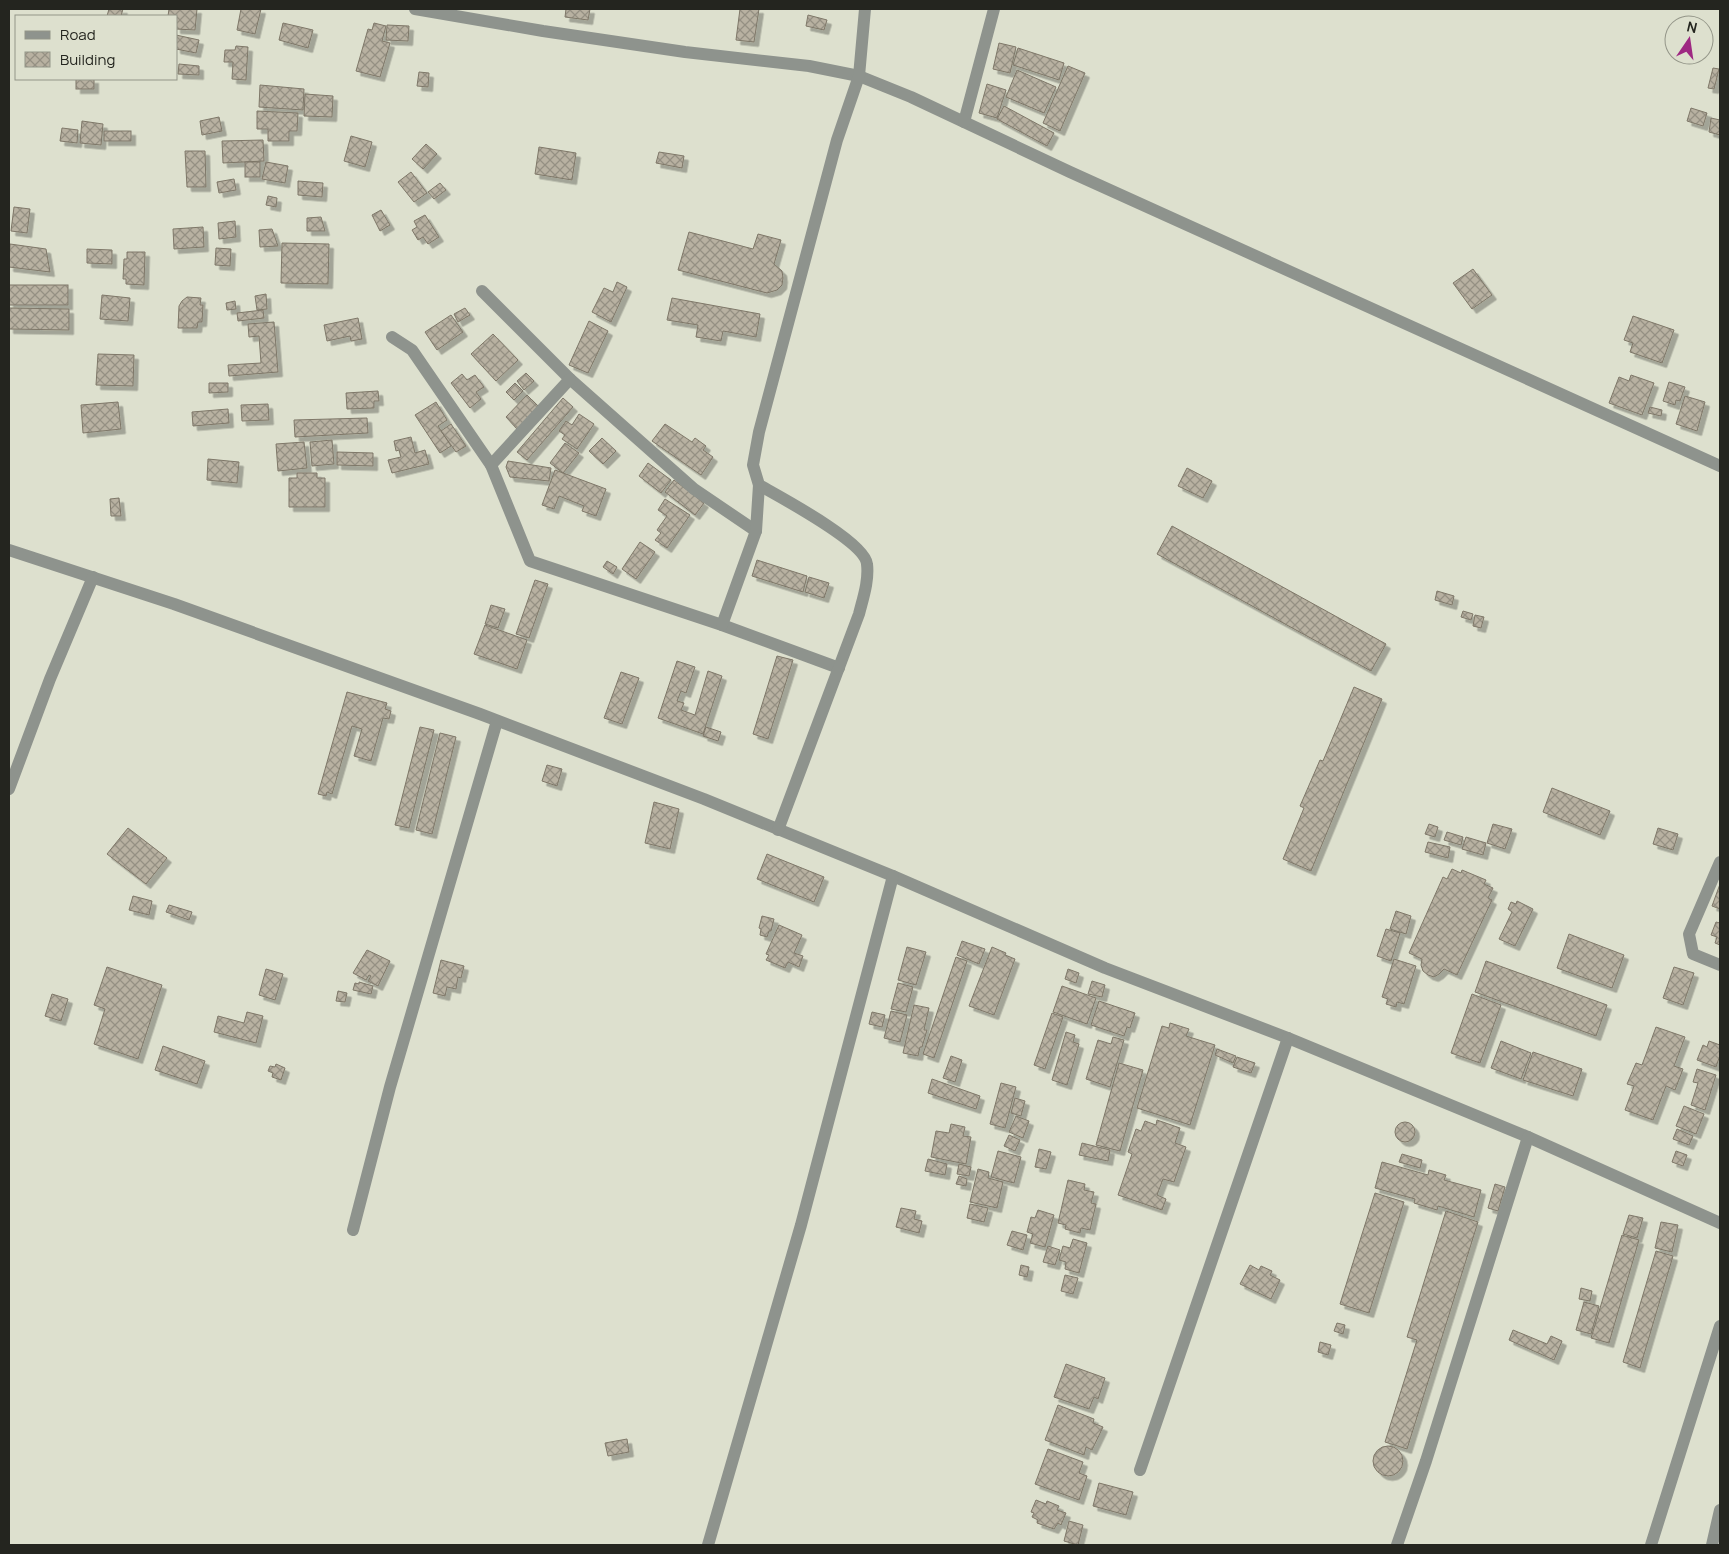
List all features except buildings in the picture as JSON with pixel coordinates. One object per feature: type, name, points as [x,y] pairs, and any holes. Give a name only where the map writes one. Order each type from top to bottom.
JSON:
[{"type":"street","points":[[415,9],[543,31],[685,52],[809,66],[859,76],[911,97],[1079,176],[1720,466]]},
{"type":"street","points":[[722,625],[756,531],[759,485],[753,465],[759,432],[837,140],[859,76],[866,9]]},
{"type":"street","points":[[964,122],[994,9]]},
{"type":"street","points":[[482,291],[570,379],[694,489],[756,531]]},
{"type":"street","points":[[392,337],[412,350],[491,466],[530,561],[722,625],[839,668]]},
{"type":"street","points":[[491,466],[570,379]]},
{"type":"street","points":[[759,485],[809,512],[859,549],[867,563],[866,588],[859,614],[778,830]]},
{"type":"street","points":[[9,550],[174,604],[497,721],[704,799],[892,876],[1106,968],[1288,1038],[1528,1137],[1720,1223]]},
{"type":"street","points":[[9,790],[50,679],[93,577]]},
{"type":"street","points":[[353,1230],[390,1087],[497,721]]},
{"type":"street","points":[[1720,862],[1689,934],[1693,954],[1720,965]]},
{"type":"street","points":[[708,1545],[801,1225],[892,876]]},
{"type":"street","points":[[1140,1470],[1288,1038]]},
{"type":"street","points":[[1397,1545],[1426,1461],[1528,1137]]},
{"type":"street","points":[[1651,1545],[1720,1326]]},
{"type":"street","points":[[1712,1545],[1720,1510]]}]
